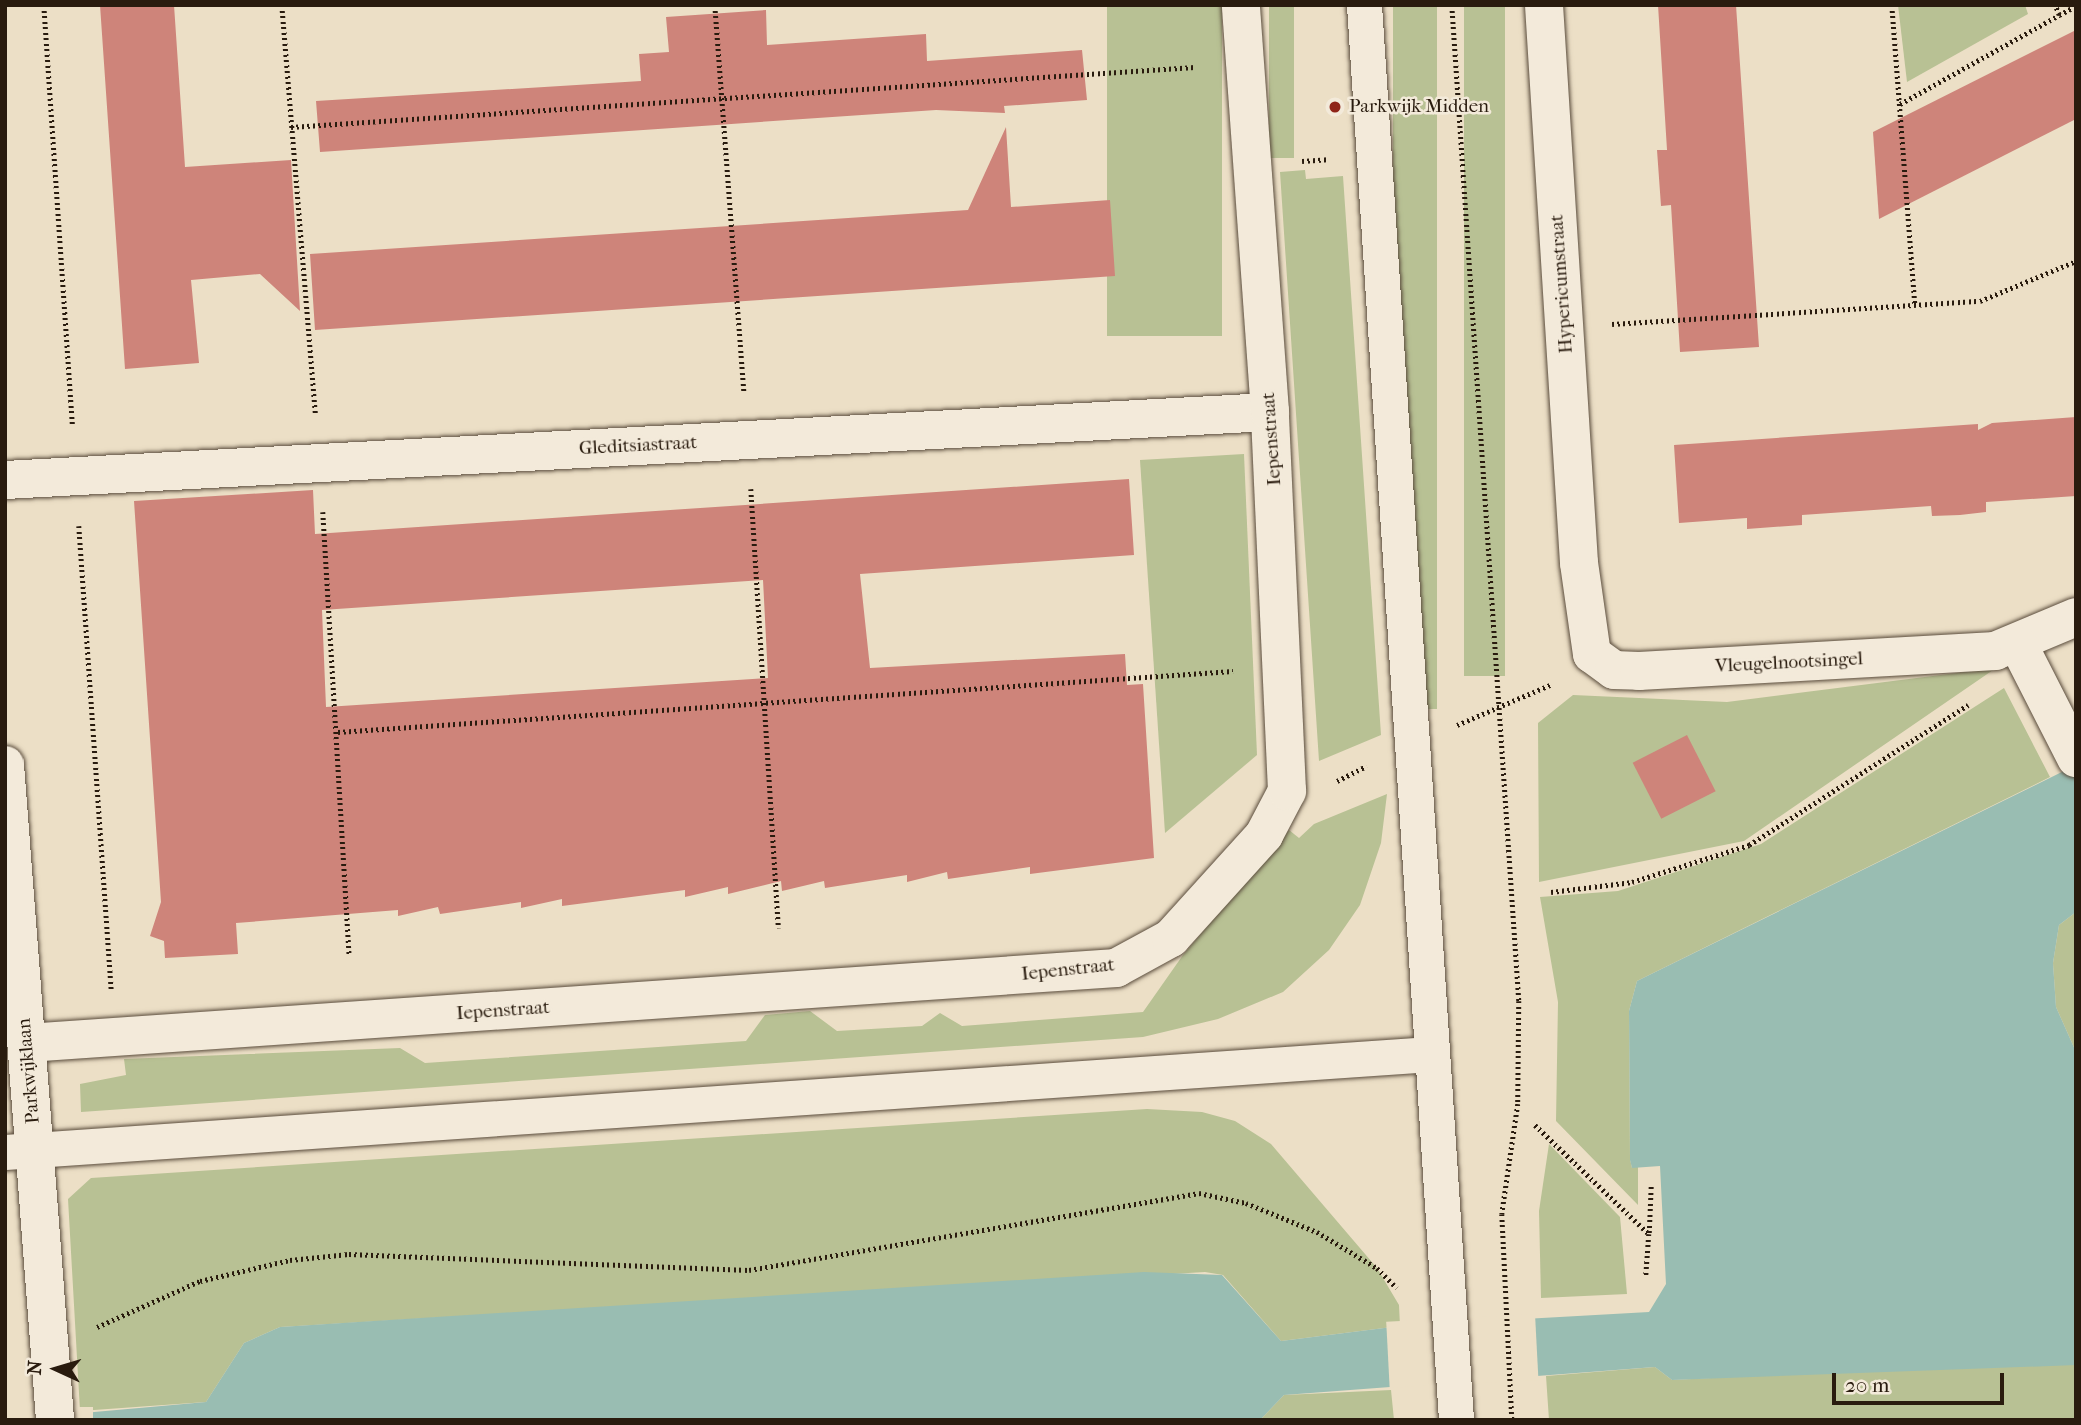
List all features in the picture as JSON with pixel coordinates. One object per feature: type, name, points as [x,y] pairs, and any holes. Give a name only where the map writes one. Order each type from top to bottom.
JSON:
[{"type":"street","name":"Iepenstraat","points":[[27,1043],[1116,968],[1171,938],[1282,807],[1288,754],[1270,412],[1241,5]]},
{"type":"street","name":"Hypericumstraat","points":[[1544,5],[1579,563]]},
{"type":"street","name":"Gleditsiastraat","points":[[5,480],[1270,412]]},
{"type":"street","name":"Vleugelnootsingel","points":[[1579,563],[1592,654],[1614,670],[2024,656],[2076,617]]},
{"type":"street","points":[[2024,656],[2073,752]]},
{"type":"street","name":"Parkwijklaan","points":[[5,765],[27,1043],[20,1151],[52,1378],[55,1420]]},
{"type":"lane","points":[[1364,5],[1456,1420]]},
{"type":"lane","points":[[20,1151],[1432,1054]]},
{"type":"path","points":[[44,5],[116,1038]]},
{"type":"path","points":[[1452,5],[1519,1001],[1518,1104],[1504,1177],[1505,1278],[1512,1420]]},
{"type":"path","points":[[1892,5],[1915,305]]},
{"type":"path","points":[[2055,5],[2059,15]]},
{"type":"path","points":[[1899,104],[2076,6]]},
{"type":"path","points":[[292,127],[1245,64]]},
{"type":"path","points":[[1565,327],[2002,297],[2076,261]]},
{"type":"path","points":[[1551,892],[1632,882],[1748,845],[2024,656]]},
{"type":"path","points":[[338,732],[1285,667]]},
{"type":"path","points":[[1535,1125],[1649,1234]]},
{"type":"path","points":[[1646,1276],[1651,1186]]},
{"type":"path","points":[[88,1332],[200,1282],[289,1260],[349,1254],[749,1270],[1199,1193],[1247,1203],[1317,1232],[1377,1268],[1402,1299]]},
{"type":"green space","points":[[1107,5],[1222,5],[1222,336],[1107,336]]},
{"type":"green space","points":[[1269,5],[1294,5],[1294,158],[1269,158]]},
{"type":"green space","points":[[1393,5],[1437,5],[1437,709],[1393,709]]},
{"type":"green space","points":[[1464,5],[1505,5],[1505,676],[1464,676]]},
{"type":"green space","points":[[1898,5],[2025,5],[2028,14],[1907,82]]},
{"type":"green space","points":[[1305,170],[1306,179],[1343,176],[1381,735],[1319,761],[1280,172]]},
{"type":"green space","points":[[1244,454],[1257,755],[1165,833],[1140,460]]},
{"type":"green space","points":[[1996,668],[1744,841],[1539,882],[1538,723],[1573,695],[1727,702]]},
{"type":"green space","points":[[2004,688],[2050,777],[1637,981],[1629,1011],[1630,1159],[1632,1168],[1638,1164],[1638,1205],[1556,1121],[1558,1002],[1540,897],[1618,891],[1761,844]]},
{"type":"green space","points":[[1387,794],[1381,843],[1360,905],[1329,950],[1283,992],[1218,1019],[1143,1037],[81,1112],[80,1084],[126,1075],[124,1059],[400,1048],[425,1063],[746,1041],[765,1015],[810,1011],[837,1031],[922,1026],[940,1013],[962,1026],[1143,1012],[1183,955],[1289,830],[1299,838],[1314,824]]},
{"type":"green space","points":[[2076,912],[2076,1052],[2056,1007],[2053,963],[2059,925]]},
{"type":"green space","points":[[1147,1109],[1202,1112],[1235,1121],[1271,1144],[1377,1268],[1399,1305],[1400,1326],[1281,1341],[1223,1275],[1205,1272],[280,1327],[244,1343],[206,1402],[80,1411],[68,1199],[91,1178]]},
{"type":"green space","points":[[1549,1144],[1620,1217],[1627,1294],[1541,1298],[1539,1211]]},
{"type":"green space","points":[[2051,1361],[2076,1365],[2076,1420],[1549,1420],[1546,1376],[1655,1367],[1672,1380]]},
{"type":"green space","points":[[1391,1390],[1394,1420],[1260,1420],[1284,1395]]},
{"type":"water","points":[[2076,765],[2076,912],[2059,925],[2053,963],[2056,1007],[2076,1052],[2076,1365],[1672,1380],[1655,1367],[1284,1395],[1260,1420],[5,1420],[206,1402],[244,1343],[280,1327],[1144,1272],[1222,1275],[1281,1341],[1400,1326],[1649,1312],[1666,1284],[1660,1166],[1632,1168],[1630,1160],[1629,1011],[1637,981]]},
{"type":"pier","points":[[1535,1314],[1538,1380],[1390,1388],[1386,1322]]},
{"type":"pier","points":[[5,1407],[93,1407],[93,1420],[5,1420]]},
{"type":"building","points":[[100,5],[174,5],[185,167],[291,160],[300,311],[260,274],[191,280],[199,363],[125,369]]},
{"type":"building","points":[[1658,5],[1736,5],[1759,347],[1680,352],[1671,205],[1661,206],[1657,150],[1667,150]]},
{"type":"building","points":[[766,10],[767,45],[926,34],[927,61],[1082,50],[1087,100],[1004,106],[1005,113],[936,110],[320,152],[316,101],[641,81],[639,54],[669,52],[666,17]]},
{"type":"building","points":[[2076,30],[2076,119],[1879,219],[1873,132]]},
{"type":"building","points":[[1006,127],[1011,207],[1110,200],[1115,276],[315,330],[310,254],[968,210]]},
{"type":"building","points":[[2076,417],[2076,496],[1986,502],[1986,512],[1960,515],[1932,516],[1931,506],[1802,515],[1802,525],[1747,529],[1747,518],[1679,523],[1674,445],[1978,424],[1978,430],[1992,423]]},
{"type":"building","points":[[1129,479],[1134,555],[860,574],[870,668],[1125,654],[1127,685],[1143,684],[1154,858],[1030,874],[1030,867],[948,879],[947,872],[907,882],[907,875],[825,888],[824,881],[782,891],[781,881],[728,894],[728,887],[685,897],[685,890],[562,906],[562,899],[521,908],[521,902],[440,914],[438,907],[398,916],[398,910],[236,923],[238,954],[165,958],[164,941],[150,936],[161,902],[134,501],[313,490],[315,534]],"holes":[[[763,580],[768,678],[326,707],[322,610]]]},
{"type":"building","points":[[1687,735],[1716,791],[1661,819],[1633,763]]},
{"type":"place","name":"Parkwijk Midden","points":[[1335,107]]}]
